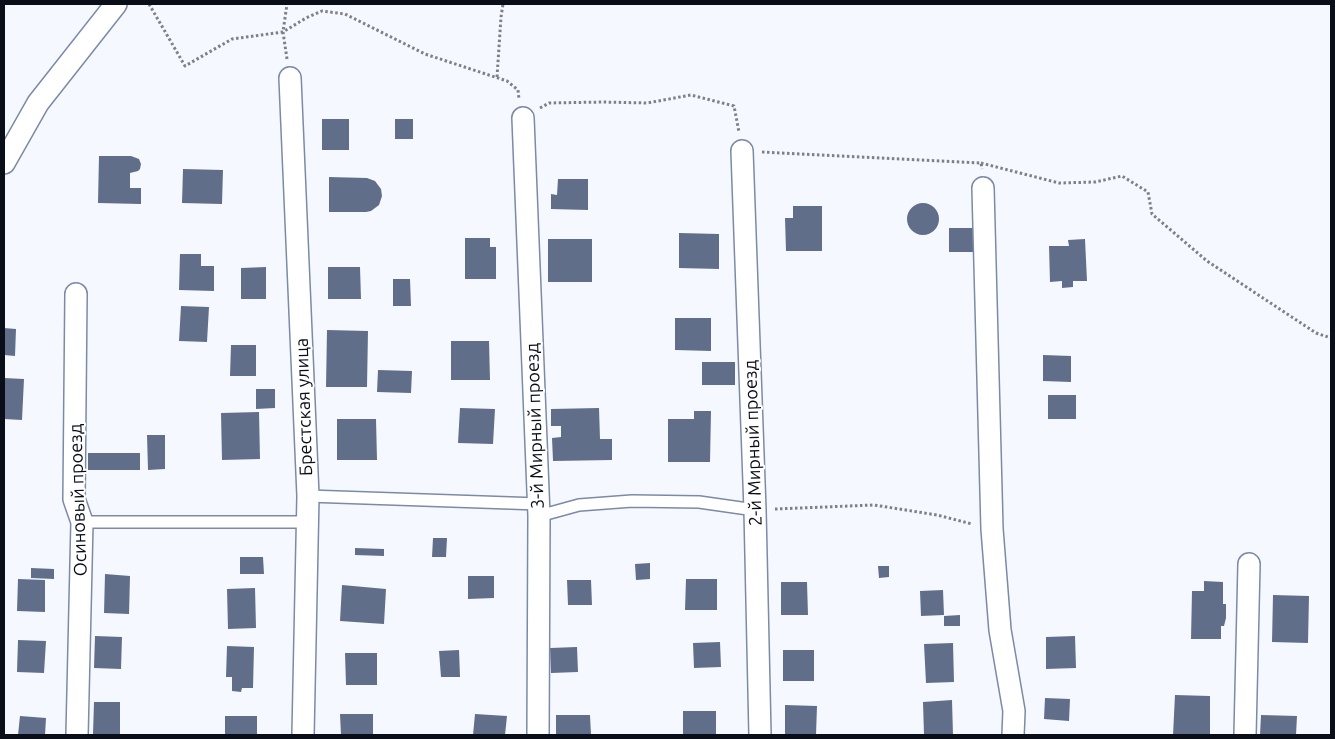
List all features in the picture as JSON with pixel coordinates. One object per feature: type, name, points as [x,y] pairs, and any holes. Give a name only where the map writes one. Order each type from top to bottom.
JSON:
[{"type":"street","points":[[4,163],[38,103],[116,4]]},
{"type":"street","name":"Брестская улица","points":[[290,78],[308,496],[303,735]]},
{"type":"street","name":"3-й Мирный проезд","points":[[523,118],[539,510],[538,735]]},
{"type":"street","name":"2-й Мирный проезд","points":[[742,151],[755,510],[760,735]]},
{"type":"street","points":[[983,188],[992,529],[1000,630],[1014,711],[1013,735]]},
{"type":"street","name":"Осиновый проезд","points":[[76,294],[74,499],[82,522],[77,735]]},
{"type":"street","points":[[1245,735],[1250,564]]},
{"type":"lane","points":[[308,496],[539,510],[632,501],[699,502],[755,510]]},
{"type":"lane","points":[[82,522],[307,522]]},
{"type":"path","points":[[149,4],[185,66],[232,39],[282,32],[306,18],[322,12],[345,14],[425,54],[507,81],[518,90],[523,118],[549,103],[647,103],[691,95],[734,106],[742,151],[981,163],[1059,183],[1095,182],[1122,176],[1148,192],[1152,214],[1207,262],[1316,333],[1331,338]]},
{"type":"path","points":[[287,4],[282,32],[290,78]]},
{"type":"path","points":[[497,77],[501,17],[504,4]]},
{"type":"path","points":[[981,163],[983,188]]},
{"type":"path","points":[[755,510],[810,506],[874,505],[937,515],[992,529]]},
{"type":"building","points":[[322,119],[349,119],[349,150],[322,150]]},
{"type":"building","points":[[395,119],[413,119],[413,139],[395,139]]},
{"type":"building","points":[[99,156],[131,156],[139,159],[140,169],[130,173],[130,188],[141,188],[141,204],[98,203]]},
{"type":"building","points":[[183,169],[223,170],[222,204],[182,203]]},
{"type":"building","points":[[329,177],[367,178],[375,181],[381,189],[382,196],[379,205],[366,212],[329,212]]},
{"type":"building","points":[[558,179],[588,179],[588,210],[551,209],[551,194],[557,195]]},
{"type":"building","points":[[923,203],[929,204],[934,208],[938,213],[938,225],[934,230],[929,234],[923,235],[917,234],[912,230],[908,225],[907,219],[908,213],[912,208],[917,204]]},
{"type":"building","points":[[793,206],[822,206],[822,251],[786,251],[785,218],[793,218]]},
{"type":"building","points":[[949,228],[976,228],[976,252],[949,252]]},
{"type":"building","points":[[679,233],[719,234],[719,269],[679,268]]},
{"type":"building","points":[[465,238],[490,238],[490,247],[496,247],[496,279],[465,279]]},
{"type":"building","points":[[548,239],[592,239],[592,282],[548,282]]},
{"type":"building","points":[[1085,239],[1087,281],[1073,281],[1073,287],[1062,288],[1062,281],[1050,282],[1049,246],[1069,246],[1068,240]]},
{"type":"building","points":[[180,254],[201,254],[201,266],[214,266],[214,291],[179,290]]},
{"type":"building","points":[[266,267],[266,299],[241,299],[241,268]]},
{"type":"building","points":[[328,267],[360,267],[361,299],[328,299]]},
{"type":"building","points":[[393,279],[410,279],[411,306],[393,306]]},
{"type":"building","points":[[181,306],[209,307],[207,342],[179,341]]},
{"type":"building","points":[[675,318],[711,318],[711,351],[675,350]]},
{"type":"building","points":[[4,328],[16,329],[15,356],[4,355]]},
{"type":"building","points":[[327,330],[368,331],[367,387],[326,387]]},
{"type":"building","points":[[451,341],[489,341],[490,380],[451,380]]},
{"type":"building","points":[[231,345],[256,345],[256,376],[230,376]]},
{"type":"building","points":[[1043,355],[1071,356],[1071,382],[1043,381]]},
{"type":"building","points":[[702,362],[735,362],[735,385],[702,385]]},
{"type":"building","points":[[378,370],[412,371],[411,393],[377,392]]},
{"type":"building","points":[[4,378],[24,379],[22,420],[4,419]]},
{"type":"building","points":[[256,389],[275,389],[275,408],[256,409]]},
{"type":"building","points":[[1048,395],[1076,395],[1076,419],[1048,419]]},
{"type":"building","points":[[460,408],[495,409],[493,444],[458,443]]},
{"type":"building","points":[[599,408],[600,439],[612,439],[612,460],[553,461],[552,438],[561,437],[561,426],[551,426],[551,409]]},
{"type":"building","points":[[694,411],[711,411],[710,462],[668,462],[668,419],[694,419]]},
{"type":"building","points":[[259,412],[260,459],[222,460],[221,413]]},
{"type":"building","points":[[337,419],[376,419],[377,460],[337,460]]},
{"type":"building","points":[[147,435],[165,435],[165,469],[148,470]]},
{"type":"building","points":[[88,453],[140,453],[140,470],[88,470]]},
{"type":"building","points":[[433,538],[447,538],[446,557],[432,557]]},
{"type":"building","points":[[355,548],[384,549],[384,556],[355,555]]},
{"type":"building","points":[[240,557],[263,557],[264,574],[240,574]]},
{"type":"building","points":[[650,563],[650,579],[636,580],[635,564]]},
{"type":"building","points":[[878,566],[889,566],[889,577],[879,578]]},
{"type":"building","points":[[31,568],[54,569],[54,579],[31,578]]},
{"type":"building","points":[[105,574],[130,576],[129,614],[104,613]]},
{"type":"building","points":[[468,576],[494,576],[494,598],[468,599]]},
{"type":"building","points":[[18,579],[45,580],[45,612],[17,611]]},
{"type":"building","points":[[686,579],[717,579],[717,610],[685,610]]},
{"type":"building","points":[[567,580],[591,580],[592,605],[568,605]]},
{"type":"building","points":[[1204,581],[1223,582],[1223,604],[1226,604],[1226,618],[1224,626],[1221,626],[1221,639],[1191,639],[1192,591],[1204,591]]},
{"type":"building","points":[[781,582],[807,582],[808,615],[781,615]]},
{"type":"building","points":[[342,585],[386,589],[384,624],[340,621]]},
{"type":"building","points":[[255,588],[256,628],[228,629],[227,589]]},
{"type":"building","points":[[943,590],[944,615],[921,616],[920,591]]},
{"type":"building","points":[[1273,595],[1309,596],[1308,643],[1272,642]]},
{"type":"building","points":[[960,615],[960,626],[944,626],[944,616]]},
{"type":"building","points":[[95,636],[122,637],[121,669],[94,668]]},
{"type":"building","points":[[1075,636],[1076,668],[1046,669],[1046,637]]},
{"type":"building","points":[[18,640],[46,641],[44,673],[17,672]]},
{"type":"building","points":[[720,642],[721,667],[694,668],[693,643]]},
{"type":"building","points":[[953,643],[954,682],[926,683],[924,644]]},
{"type":"building","points":[[227,646],[254,647],[253,688],[242,688],[241,692],[232,691],[232,677],[226,677]]},
{"type":"building","points":[[577,647],[578,672],[551,673],[550,648]]},
{"type":"building","points":[[459,650],[460,677],[441,677],[439,651]]},
{"type":"building","points":[[783,650],[814,650],[814,681],[783,681]]},
{"type":"building","points":[[345,653],[377,653],[377,685],[346,685]]},
{"type":"building","points":[[1175,695],[1210,696],[1210,735],[1173,735]]},
{"type":"building","points":[[1045,698],[1070,699],[1069,721],[1044,719]]},
{"type":"building","points":[[952,700],[953,735],[924,735],[923,702]]},
{"type":"building","points":[[94,702],[120,702],[120,734],[93,734]]},
{"type":"building","points":[[785,705],[817,706],[816,735],[785,735]]},
{"type":"building","points":[[683,711],[716,711],[716,735],[683,735]]},
{"type":"building","points":[[340,714],[373,714],[373,735],[341,735]]},
{"type":"building","points":[[475,714],[507,716],[505,735],[473,735]]},
{"type":"building","points":[[556,715],[590,715],[591,735],[556,735]]},
{"type":"building","points":[[1261,715],[1297,716],[1296,735],[1260,735]]},
{"type":"building","points":[[20,716],[46,718],[45,735],[18,735]]},
{"type":"building","points":[[225,716],[257,716],[257,735],[225,735]]}]
